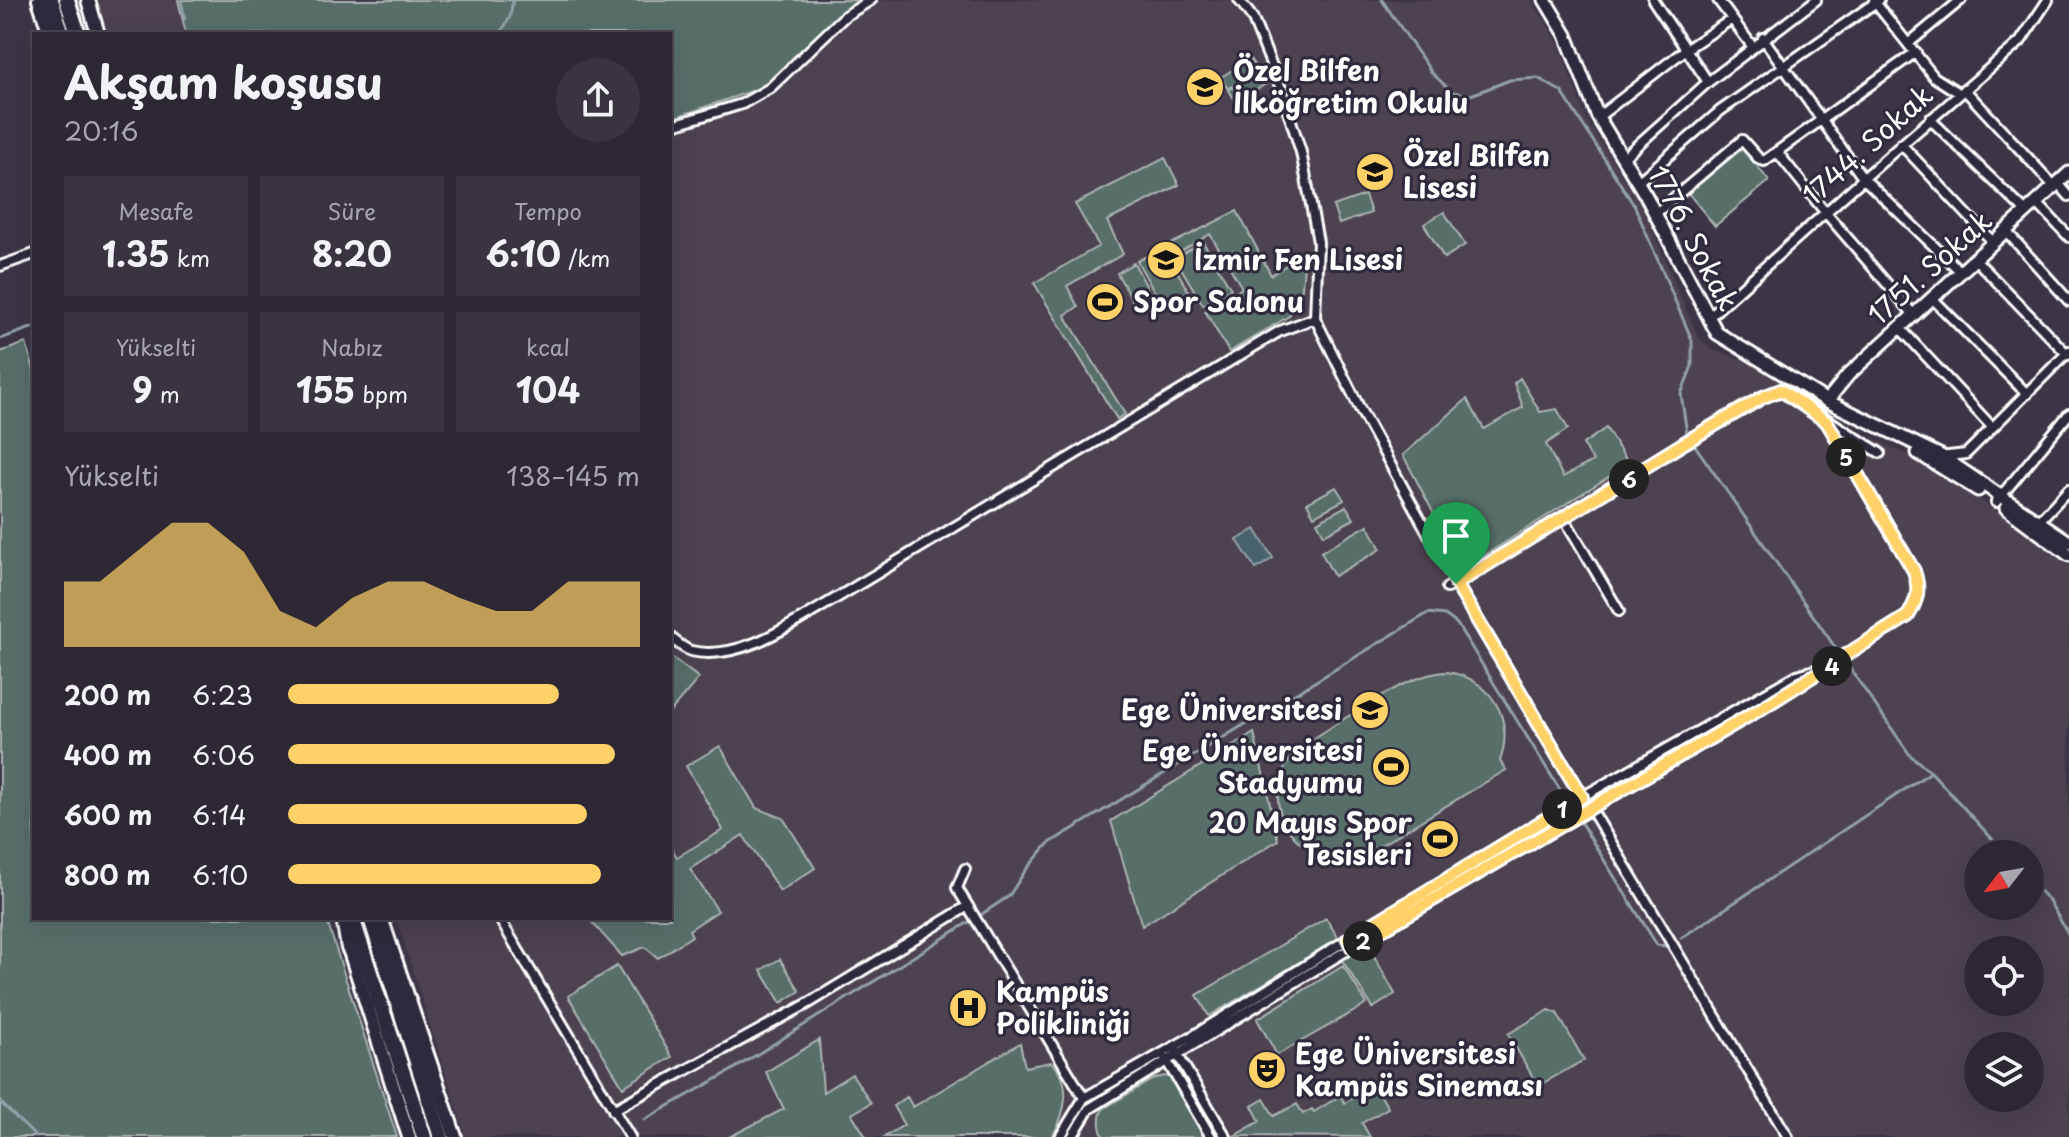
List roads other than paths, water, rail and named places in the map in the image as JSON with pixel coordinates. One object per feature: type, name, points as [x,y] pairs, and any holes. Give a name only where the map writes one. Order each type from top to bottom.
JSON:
[{"type":"highway","points":[[51,0],[61,32]]},
{"type":"highway","points":[[67,0],[77,32]]},
{"type":"highway","points":[[342,920],[349,948]]},
{"type":"highway","points":[[353,920],[424,1137]]},
{"type":"highway","points":[[372,920],[441,1137]]},
{"type":"main road","points":[[39,0],[49,32]]},
{"type":"main road","points":[[88,0],[97,32]]},
{"type":"main road","points":[[382,920],[455,1137]]},
{"type":"main road","points":[[349,948],[409,1137]]},
{"type":"street","points":[[672,125],[742,104],[770,88],[845,16],[871,0]]},
{"type":"street","points":[[1239,0],[1252,17],[1276,75],[1301,152],[1318,242],[1315,318],[1452,586],[1788,1137]]},
{"type":"street","name":"1776. Sokak","points":[[1545,0],[1566,35],[1598,117],[1638,182],[1717,333],[1827,401],[1878,426],[1889,437],[1936,458],[1998,499],[2069,555]]},
{"type":"street","points":[[1653,0],[1708,82]]},
{"type":"street","points":[[1718,0],[1752,46]]},
{"type":"street","points":[[1796,0],[1802,9]]},
{"type":"street","points":[[1623,158],[1708,82],[1816,0]]},
{"type":"street","points":[[1909,43],[1961,0]]},
{"type":"street","name":"1744. Sokak","points":[[1710,316],[2020,42],[2048,0]]},
{"type":"street","points":[[1638,182],[1720,111],[1876,1],[1936,79],[1961,91],[2069,196]]},
{"type":"street","points":[[1598,117],[1685,50],[1732,19]]},
{"type":"street","points":[[1763,38],[1863,178],[1961,272]]},
{"type":"street","points":[[1655,214],[1742,140],[1764,161],[1916,52]]},
{"type":"street","points":[[1930,119],[2026,212]]},
{"type":"street","points":[[1901,144],[1993,242]]},
{"type":"street","points":[[1778,153],[1914,315]]},
{"type":"street","name":"1751. Sokak","points":[[1827,401],[1848,375],[2069,173]]},
{"type":"street","points":[[2037,203],[2069,237]]},
{"type":"street","points":[[2006,231],[2069,301]]},
{"type":"street","points":[[0,266],[32,255]]},
{"type":"street","points":[[1936,458],[1966,454],[2068,353],[1975,259]]},
{"type":"street","points":[[1932,298],[2027,394]]},
{"type":"street","points":[[672,638],[689,651],[719,652],[771,634],[833,600],[1280,331],[1315,318]]},
{"type":"street","points":[[1900,328],[1992,427]]},
{"type":"street","points":[[1452,586],[1684,443],[1763,397],[1781,390],[1880,453]]},
{"type":"street","points":[[1998,499],[2069,414]]},
{"type":"street","points":[[1350,943],[1590,809],[1839,662],[1908,616],[1916,602],[1919,587],[1914,571],[1827,422]]},
{"type":"street","points":[[2040,520],[2069,489]]},
{"type":"street","name":"1776. Sokak","points":[[1998,499],[2040,520],[2069,542]]},
{"type":"street","points":[[1564,518],[1619,611]]},
{"type":"street","points":[[1090,1108],[1582,797],[1797,675],[1839,662]]},
{"type":"street","points":[[1744,705],[1749,715]]},
{"type":"street","points":[[1700,730],[1706,739]]},
{"type":"street","points":[[965,869],[957,888],[1085,1098],[1093,1100],[1072,1137]]},
{"type":"street","points":[[613,1110],[809,1003],[968,906]]},
{"type":"street","points":[[500,920],[630,1137]]},
{"type":"street","points":[[1176,1051],[1226,1137]]},
{"type":"street","points":[[1060,1137],[1085,1098],[1165,1058]]},
{"type":"street","points":[[1165,1058],[1211,1137]]},
{"type":"water","points":[[1255,529],[1273,558],[1256,569],[1237,540]]},
{"type":"waterway","points":[[181,0],[185,19]]},
{"type":"waterway","points":[[501,32],[510,17],[513,0]]},
{"type":"waterway","points":[[1382,0],[1432,73],[1452,92],[1471,95],[1510,80],[1538,78],[1562,92],[1635,207],[1692,340],[1692,366],[1681,394],[1687,434],[1910,755],[1931,772],[1993,840]]},
{"type":"waterway","points":[[0,339],[32,328]]},
{"type":"waterway","points":[[982,914],[1009,896],[1048,844],[1428,613],[1445,615],[1457,624],[1567,801]]},
{"type":"waterway","points":[[1681,938],[1931,772]]},
{"type":"waterway","points":[[1581,823],[1657,945],[1665,946]]},
{"type":"waterway","points":[[2044,896],[2069,935]]},
{"type":"waterway","points":[[644,1120],[729,1072],[969,922]]},
{"type":"waterway","points":[[0,1102],[36,1137]]},
{"type":"place","name":"Özel Bilfen İlköğretim Okulu","points":[[1205,87]]},
{"type":"place","name":"Özel Bilfen Lisesi","points":[[1375,172]]},
{"type":"place","name":"İzmir Fen Lisesi","points":[[1166,260]]},
{"type":"place","name":"Spor Salonu","points":[[1105,302]]},
{"type":"place","name":"Ege Üniversitesi","points":[[1370,710]]},
{"type":"place","name":"Ege Üniversitesi Stadyumu","points":[[1391,767]]},
{"type":"place","name":"20 Mayıs Spor Tesisleri","points":[[1440,839]]},
{"type":"place","name":"Kampüs Polikliniği","points":[[968,1008]]},
{"type":"place","name":"Ege Üniversitesi Kampüs Sineması","points":[[1267,1070]]}]
